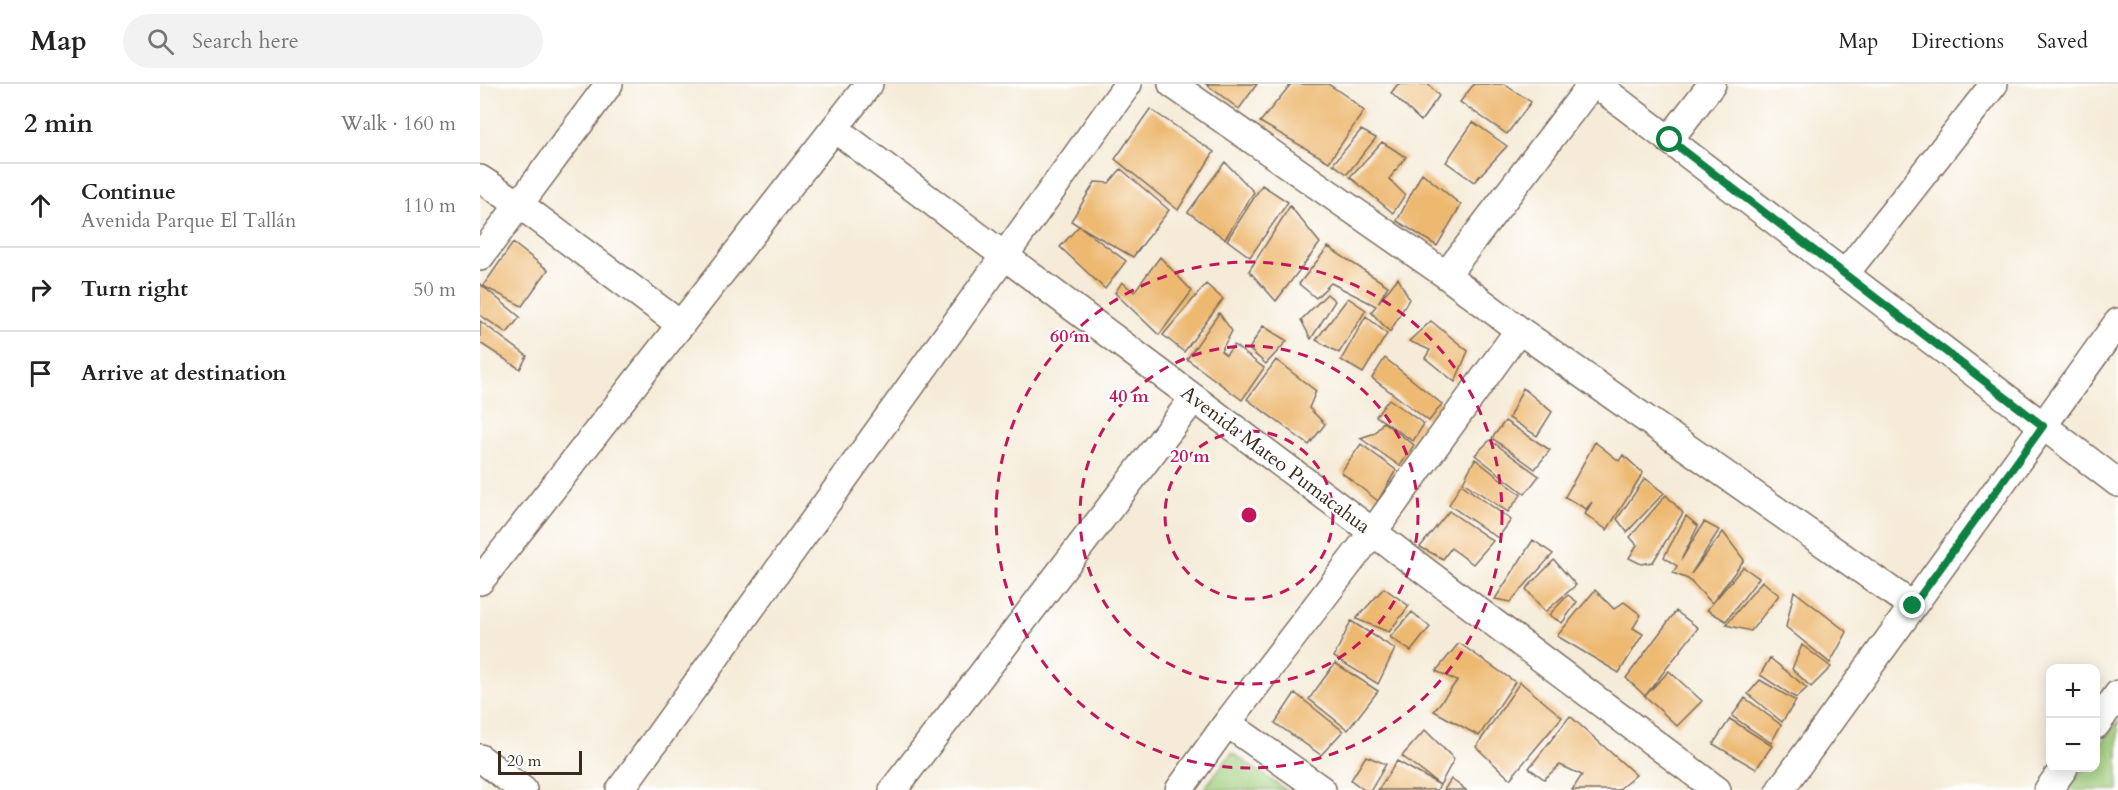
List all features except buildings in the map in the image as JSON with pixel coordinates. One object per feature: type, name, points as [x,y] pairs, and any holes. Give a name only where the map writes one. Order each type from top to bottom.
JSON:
[{"type":"street","points":[[480,257],[609,84]]},
{"type":"street","points":[[480,581],[869,84]]},
{"type":"street","points":[[620,790],[1128,84]]},
{"type":"street","points":[[1172,84],[1913,606]]},
{"type":"street","points":[[1446,275],[1594,84],[2118,483]]},
{"type":"street","points":[[1670,140],[1712,84]]},
{"type":"street","points":[[1845,274],[1994,84]]},
{"type":"street","name":"Avenida Mateo Pumacahua","points":[[835,129],[1717,790]]},
{"type":"street","points":[[480,179],[519,204],[681,325]]},
{"type":"street","points":[[1780,790],[2118,322]]},
{"type":"street","points":[[1179,790],[1227,723],[1373,532],[1519,330]]},
{"type":"street","points":[[901,788],[1194,398]]},
{"type":"street","points":[[2100,719],[2118,694]]},
{"type":"street","points":[[1227,723],[1322,790]]},
{"type":"street","points":[[480,758],[523,790]]},
{"type":"street","points":[[2048,790],[2061,772]]},
{"type":"green space","points":[[2118,721],[2118,790],[2067,790],[2081,772],[2100,772],[2100,746]]},
{"type":"green space","points":[[1232,753],[1286,790],[1203,790]]},
{"type":"route","points":[[1670,140],[2043,426],[1913,606]]}]
